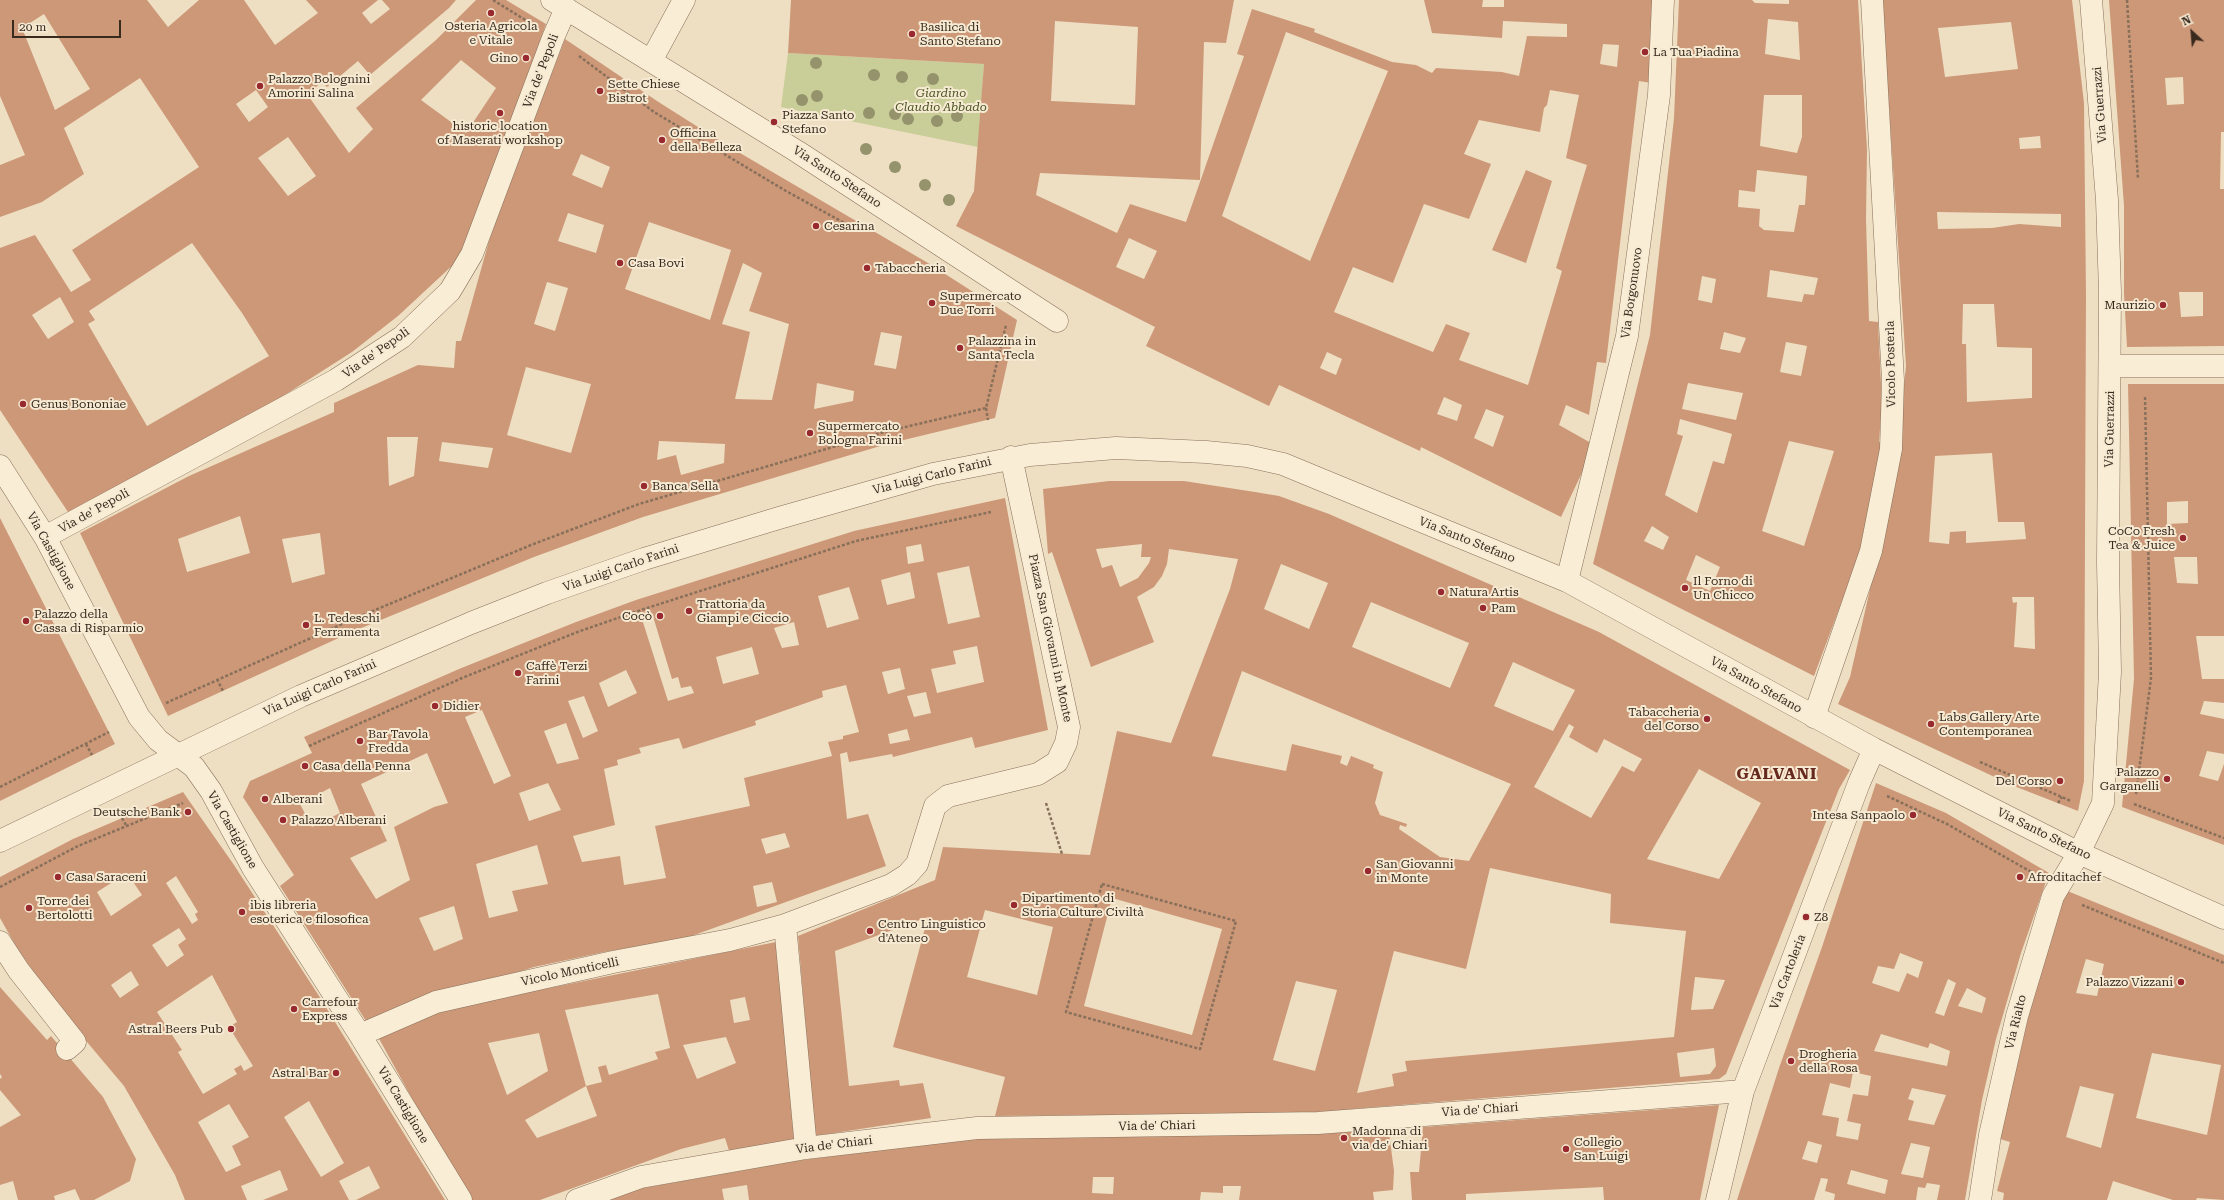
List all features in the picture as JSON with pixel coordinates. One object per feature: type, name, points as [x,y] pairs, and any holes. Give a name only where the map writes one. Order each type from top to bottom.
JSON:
[{"type":"street","points":[[651,61],[684,0]]},
{"type":"street","name":"Via Borgonuovo","points":[[1567,581],[1627,336],[1659,94],[1663,0]]},
{"type":"street","name":"Vicolo Posterla","points":[[1814,717],[1871,551],[1892,440],[1893,373],[1872,0]]},
{"type":"street","name":"Via Guerrazzi","points":[[2079,853],[2103,803],[2108,736],[2110,672],[2108,562],[2110,366],[2107,200],[2091,0]]},
{"type":"street","name":"Via Santo Stefano","points":[[559,4],[817,165],[1057,321]]},
{"type":"street","name":"Via de' Pepoli","points":[[45,538],[336,380],[402,337],[450,291],[472,254],[553,38],[559,4]]},
{"type":"street","points":[[2110,366],[2224,366]]},
{"type":"street","name":"Via Luigi Carlo Farini","points":[[0,841],[179,754],[374,664],[554,591],[644,559],[779,518],[933,474],[1011,457],[1116,448],[1206,452],[1247,456],[1283,464]]},
{"type":"street","name":"Piazza San Giovanni in Monte","points":[[891,885],[907,875],[917,864],[935,806],[948,796],[1038,774],[1057,762],[1066,743],[1069,727],[1011,457]]},
{"type":"street","name":"Via Santo Stefano","points":[[1283,464],[1567,581],[1874,749],[2079,853],[2224,918]]},
{"type":"street","name":"Via Castiglione","points":[[0,466],[45,538],[139,717],[158,740],[179,754],[194,767],[211,791],[253,868],[360,1035],[461,1200]]},
{"type":"street","name":"Via Cartoleria","points":[[1717,1200],[1743,1091],[1859,782],[1874,749]]},
{"type":"street","name":"Via Rialto","points":[[1980,1200],[1990,1135],[2023,993],[2055,889],[2079,853]]},
{"type":"street","name":"Vicolo Monticelli","points":[[360,1035],[436,1002],[613,962],[715,944],[761,933],[891,885]]},
{"type":"street","points":[[785,925],[806,1148]]},
{"type":"street","points":[[0,942],[19,971],[75,1042],[67,1049]]},
{"type":"street","name":"Via de' Chiari","points":[[577,1200],[641,1177],[806,1148],[977,1128],[1318,1123],[1743,1091]]},
{"type":"path","points":[[493,0],[532,24]]},
{"type":"path","points":[[575,54],[654,112],[786,191],[862,233]]},
{"type":"path","points":[[988,420],[986,408],[1006,323]]},
{"type":"path","points":[[2135,804],[2151,678],[2145,391]]},
{"type":"path","points":[[162,704],[531,545],[639,504],[884,432],[986,408]]},
{"type":"path","points":[[309,746],[476,673],[573,634],[644,608],[856,541],[992,512]]},
{"type":"path","points":[[217,679],[223,691]]},
{"type":"path","points":[[0,787],[109,732]]},
{"type":"path","points":[[86,744],[92,755]]},
{"type":"path","points":[[1980,762],[2073,802]]},
{"type":"path","points":[[1038,774],[1062,854]]},
{"type":"path","points":[[1880,793],[1947,824],[2035,874]]},
{"type":"path","points":[[2058,803],[2062,797]]},
{"type":"path","points":[[0,887],[78,846],[189,800]]},
{"type":"path","points":[[2128,802],[2224,838]]},
{"type":"path","points":[[122,818],[126,825]]},
{"type":"path","points":[[1102,884],[1236,921],[1200,1049],[1066,1012],[1095,910],[1102,884]]},
{"type":"path","points":[[2077,903],[2146,933],[2224,963]]},
{"type":"green space","name":"Giardino Claudio Abbado","points":[[788,53],[984,64],[978,147],[781,107]]},
{"type":"building","points":[[0,0],[147,0],[168,27],[199,0],[244,0],[275,45],[318,13],[306,0],[378,0],[362,13],[371,24],[390,9],[382,0],[456,0],[449,8],[370,75],[358,61],[327,87],[322,82],[307,94],[349,153],[373,129],[356,108],[436,40],[476,0],[506,0],[546,24],[473,230],[454,264],[398,316],[352,352],[280,398],[70,515],[0,410],[0,248],[35,235],[71,292],[91,280],[72,250],[199,167],[140,78],[64,128],[84,174],[42,202],[0,217],[0,165],[25,155],[0,96]],"holes":[[[44,14],[90,89],[55,110],[22,28]],[[461,60],[496,88],[466,133],[421,100]],[[256,90],[268,107],[249,122],[236,104]],[[288,137],[316,176],[288,196],[258,158]],[[192,243],[242,313],[269,356],[147,426],[88,324],[95,320],[89,311]],[[60,297],[74,322],[48,339],[32,315]]]},
{"type":"building","points":[[791,0],[1234,0],[1226,43],[1204,42],[1200,180],[1040,173],[1036,195],[1117,233],[1130,204],[1186,222],[1244,56],[1237,54],[1252,9],[1315,29],[1314,32],[1392,62],[1416,65],[1432,73],[1436,68],[1502,72],[1519,76],[1527,36],[1567,37],[1567,24],[1503,21],[1502,38],[1432,33],[1424,0],[1483,0],[1482,7],[1504,7],[1504,0],[1656,0],[1651,83],[1639,81],[1606,363],[1597,362],[1589,415],[1566,405],[1559,425],[1591,443],[1588,460],[1561,517],[1421,447],[1420,451],[1279,385],[1269,406],[1146,346],[1155,327],[956,226],[974,191],[984,64],[788,53]],"holes":[[[1055,21],[1138,27],[1135,105],[1051,101]],[[1286,32],[1388,71],[1310,261],[1222,216]],[[1603,44],[1619,45],[1617,67],[1600,64]],[[1550,90],[1579,95],[1566,158],[1587,165],[1556,268],[1562,271],[1528,385],[1459,360],[1470,333],[1446,324],[1433,352],[1334,312],[1353,267],[1393,283],[1424,204],[1469,219],[1491,164],[1464,154],[1479,120],[1540,132],[1544,108],[1547,105]],[[1129,238],[1157,251],[1144,279],[1116,267]],[[1327,352],[1342,359],[1336,375],[1320,368]],[[1444,397],[1462,405],[1457,421],[1437,414]],[[1486,409],[1504,416],[1493,447],[1474,438]]]},
{"type":"building","points":[[1679,0],[1752,0],[1755,3],[1789,4],[1789,0],[1858,0],[1867,149],[1866,219],[1869,321],[1878,322],[1882,403],[1879,442],[1884,444],[1864,542],[1814,676],[1593,564],[1650,335],[1674,118]],"holes":[[[1768,19],[1798,22],[1800,60],[1765,54]],[[1764,95],[1802,95],[1802,137],[1797,153],[1760,146]],[[1757,170],[1807,176],[1805,205],[1799,205],[1794,232],[1764,230],[1759,226],[1760,209],[1738,207],[1739,190],[1755,192]],[[1770,270],[1818,278],[1814,295],[1804,294],[1802,302],[1767,297]],[[1702,276],[1716,279],[1712,303],[1698,300]],[[1724,332],[1746,338],[1740,353],[1720,349]],[[1786,342],[1807,346],[1801,376],[1780,372]],[[1688,383],[1743,393],[1736,420],[1682,409]],[[1680,419],[1732,434],[1724,464],[1713,461],[1697,513],[1665,495],[1683,436],[1677,434]],[[1789,441],[1834,451],[1804,546],[1762,531]],[[1652,526],[1669,537],[1663,550],[1644,541]],[[1696,555],[1720,567],[1710,591],[1686,580]]]},
{"type":"building","points":[[1882,0],[2072,0],[2084,103],[2086,296],[2084,781],[2078,811],[2014,786],[1838,704],[1850,677],[1894,484],[1906,366]],"holes":[[[2011,22],[2018,69],[1945,77],[1938,28]],[[2040,136],[2041,148],[2020,149],[2019,138]],[[1937,212],[2061,214],[2061,227],[2019,224],[1992,228],[1938,229]],[[1963,304],[1994,304],[1997,347],[2032,348],[2032,398],[1967,402],[1966,344],[1962,344]],[[1992,453],[1998,522],[2024,522],[2026,539],[1966,543],[1966,531],[1950,532],[1949,544],[1929,542],[1935,456]],[[2012,597],[2034,597],[2035,649],[2014,647],[2017,602],[2013,603]]]},
{"type":"building","points":[[2109,0],[2224,0],[2224,132],[2221,132],[2220,189],[2224,189],[2224,346],[2127,347],[2124,294],[2124,206]],"holes":[[[2183,77],[2184,104],[2167,105],[2165,78]],[[2179,292],[2203,292],[2203,316],[2181,317]]]},
{"type":"building","points":[[565,39],[657,101],[728,146],[928,263],[1017,320],[995,418],[887,444],[643,517],[534,557],[354,631],[168,716],[80,533],[189,476],[334,412],[334,403],[418,365],[454,368],[456,341],[461,341],[494,223]],"holes":[[[581,154],[610,167],[602,188],[572,175]],[[568,213],[604,225],[596,253],[558,241]],[[649,222],[731,250],[710,320],[625,289]],[[743,263],[762,273],[749,311],[789,324],[772,400],[735,399],[750,332],[722,324]],[[547,282],[568,288],[555,331],[534,324]],[[881,332],[902,336],[896,369],[874,365]],[[526,367],[591,384],[571,453],[507,435]],[[817,383],[854,391],[853,401],[814,409]],[[387,437],[418,437],[414,476],[389,486]],[[659,441],[725,444],[724,463],[681,475],[676,455],[657,460]],[[442,442],[493,448],[488,468],[439,461]],[[240,516],[250,553],[187,572],[178,539]],[[320,533],[325,574],[292,583],[282,539]]]},
{"type":"building","points":[[1526,170],[1552,181],[1526,263],[1492,250]]},
{"type":"building","points":[[2128,384],[2224,384],[2224,636],[2196,636],[2202,679],[2224,679],[2224,703],[2204,701],[2200,714],[2224,719],[2224,754],[2207,751],[2199,776],[2218,781],[2224,764],[2224,845],[2122,807],[2134,679]],"holes":[[[2188,501],[2188,523],[2167,524],[2167,502]],[[2174,557],[2197,557],[2198,584],[2177,583]]]},
{"type":"building","points":[[1109,481],[1184,481],[1279,496],[1329,514],[1599,632],[1850,770],[1839,789],[1726,1074],[1719,1079],[1352,1109],[1323,1113],[995,1116],[1005,1077],[893,1047],[928,917],[835,951],[849,1086],[899,1080],[900,1086],[923,1083],[931,1118],[815,1136],[798,936],[935,880],[943,847],[1090,855],[1117,731],[1171,743],[1230,589],[1238,559],[1169,549],[1167,564],[1162,576],[1154,587],[1137,597],[1154,642],[1091,667],[1052,552],[1048,554],[1043,489]],"holes":[[[1142,544],[1141,557],[1151,557],[1149,563],[1138,578],[1120,587],[1112,565],[1102,568],[1096,549]],[[1281,564],[1328,583],[1309,629],[1264,609]],[[1371,602],[1469,643],[1450,688],[1352,647]],[[1513,662],[1575,690],[1553,731],[1494,706]],[[1242,671],[1511,784],[1469,861],[1440,857],[1399,829],[1400,825],[1406,827],[1407,824],[1380,815],[1375,803],[1383,772],[1373,768],[1374,765],[1351,756],[1347,766],[1340,763],[1342,756],[1292,744],[1286,771],[1212,756]],[[1569,724],[1574,727],[1569,737],[1597,753],[1604,739],[1642,759],[1634,772],[1622,766],[1591,818],[1534,787]],[[1699,769],[1761,803],[1719,879],[1647,859]],[[1490,868],[1611,894],[1610,923],[1686,931],[1674,1037],[1405,1061],[1407,1071],[1392,1074],[1394,1086],[1357,1093],[1394,951],[1466,969]],[[1112,898],[1222,929],[1192,1035],[1084,1006]],[[985,910],[1053,927],[1037,995],[967,977]],[[1695,977],[1725,980],[1713,1009],[1691,1010]],[[1296,981],[1337,990],[1315,1071],[1273,1060]],[[1714,1048],[1716,1066],[1710,1074],[1680,1077],[1677,1053]]]},
{"type":"building","points":[[1005,498],[1048,730],[975,748],[972,737],[893,757],[892,754],[849,762],[847,752],[840,754],[847,819],[868,814],[886,866],[686,938],[604,952],[534,967],[366,1021],[280,886],[294,875],[243,797],[250,781],[312,753],[304,737],[459,669],[576,622],[636,600],[854,531]],"holes":[[[921,544],[924,561],[908,564],[906,547]],[[969,566],[980,617],[948,624],[937,573]],[[910,572],[915,598],[887,605],[881,580]],[[849,587],[859,619],[827,628],[818,596]],[[652,613],[672,679],[678,677],[681,688],[691,686],[694,693],[668,701],[641,616]],[[794,622],[799,645],[782,648],[774,628]],[[977,646],[984,682],[937,693],[931,669],[956,664],[953,651]],[[752,647],[759,674],[723,684],[716,657]],[[900,668],[905,689],[888,694],[882,672]],[[626,670],[637,693],[608,707],[599,683]],[[846,685],[859,732],[843,736],[843,739],[828,742],[832,756],[744,778],[750,806],[655,826],[666,878],[624,885],[620,856],[582,862],[573,836],[615,825],[604,769],[618,765],[617,760],[641,753],[639,748],[679,738],[683,749],[756,725],[755,721],[823,697],[822,691]],[[926,692],[931,713],[914,717],[907,696]],[[584,696],[598,731],[583,738],[568,701]],[[482,710],[511,776],[494,784],[465,717]],[[566,723],[579,759],[557,764],[544,731]],[[907,729],[910,740],[890,744],[888,734]],[[427,753],[448,803],[434,807],[394,827],[410,880],[376,899],[350,858],[387,841],[361,784]],[[548,783],[561,810],[529,821],[519,793]],[[330,788],[340,813],[312,827],[300,804]],[[785,833],[790,847],[766,854],[761,839]],[[537,845],[548,884],[512,891],[518,911],[489,918],[476,864]],[[772,882],[777,902],[757,907],[753,886]],[[454,906],[463,939],[434,951],[419,918]]]},
{"type":"building","name":"Palazzo della Cassa di Risparmio","points":[[0,518],[115,744],[0,801]]},
{"type":"building","points":[[1876,783],[1946,813],[2049,873],[2021,953],[1996,1039],[1982,1100],[1965,1200],[1937,1200],[1940,1185],[1927,1183],[1925,1188],[1918,1187],[1916,1200],[1834,1200],[1835,1194],[1825,1191],[1828,1179],[1821,1178],[1814,1200],[1737,1200],[1779,1068],[1822,947]],"holes":[[[1900,953],[1923,962],[1918,978],[1907,973],[1899,992],[1872,983],[1878,966],[1894,969]],[[1948,979],[1956,983],[1944,1016],[1935,1013]],[[1967,988],[1986,998],[1982,1013],[1958,1006]],[[1881,1034],[1928,1048],[1930,1043],[1950,1051],[1947,1066],[1874,1051]],[[1853,1072],[1871,1076],[1868,1096],[1853,1094],[1847,1121],[1861,1124],[1858,1140],[1836,1136],[1839,1118],[1822,1115],[1830,1083],[1850,1088]],[[1912,1088],[1946,1095],[1934,1125],[1908,1120],[1914,1101],[1908,1099]],[[1808,1141],[1822,1145],[1817,1163],[1802,1159]],[[1911,1143],[1930,1147],[1923,1178],[1901,1174]],[[1851,1170],[1888,1180],[1885,1194],[1847,1184]]]},
{"type":"building","points":[[183,792],[234,865],[319,996],[445,1200],[356,1200],[380,1188],[369,1166],[339,1181],[349,1200],[263,1200],[288,1190],[280,1170],[241,1186],[247,1200],[185,1200],[175,1175],[124,1086],[66,1017],[18,950],[0,918],[0,877],[73,839]],"holes":[[[127,873],[142,895],[111,916],[97,892]],[[176,876],[198,912],[195,914],[198,920],[192,924],[166,883]],[[179,928],[186,939],[178,945],[184,955],[167,967],[152,945]],[[131,971],[139,985],[120,998],[111,985]],[[212,975],[237,1022],[229,1027],[253,1066],[244,1071],[241,1065],[234,1069],[237,1074],[203,1094],[178,1052],[182,1050],[157,1012]],[[309,1101],[344,1163],[321,1177],[284,1117]],[[229,1104],[249,1137],[232,1146],[241,1165],[226,1172],[198,1122]]]},
{"type":"building","points":[[2065,890],[2224,955],[2224,1200],[2197,1198],[2196,1200],[2173,1200],[2113,1181],[2107,1200],[2003,1200],[2004,1193],[1997,1191],[2010,1142],[2000,1139],[2038,975]],"holes":[[[2086,959],[2104,964],[2097,996],[2076,993]],[[2152,1053],[2221,1065],[2207,1135],[2136,1118]],[[2080,1086],[2114,1094],[2101,1148],[2066,1137]]]},
{"type":"building","points":[[776,942],[794,1139],[730,1154],[725,1138],[681,1149],[540,1200],[468,1200],[377,1035],[431,1012]],"holes":[[[658,994],[670,1048],[655,1052],[658,1059],[609,1075],[606,1065],[598,1067],[602,1082],[586,1086],[565,1010]],[[745,997],[750,1020],[734,1023],[730,1000]],[[539,1033],[548,1071],[507,1095],[488,1043]],[[726,1037],[736,1063],[697,1079],[683,1045]],[[586,1086],[597,1116],[537,1138],[525,1120]]]},
{"type":"building","points":[[0,987],[47,1040],[51,1036],[103,1097],[136,1159],[130,1181],[94,1200],[80,1200],[75,1189],[54,1196],[55,1200],[18,1200],[13,1181],[0,1185],[0,1127],[21,1115],[0,1090],[0,1079],[2,1077],[0,1074]]},
{"type":"building","name":"Collegio San Luigi","points":[[1719,1105],[1700,1200],[1604,1200],[1603,1187],[1466,1194],[1466,1200],[1412,1200],[1410,1172],[1419,1172],[1423,1127]]},
{"type":"building","points":[[1388,1125],[1394,1171],[1393,1190],[1373,1192],[1374,1200],[1239,1200],[1241,1186],[1223,1186],[1223,1193],[1201,1192],[1200,1200],[749,1200],[747,1185],[722,1189],[724,1200],[607,1200],[632,1190],[795,1161],[976,1138]],"holes":[[[1093,1177],[1114,1177],[1113,1194],[1092,1193]]]},
{"type":"place","name":"Osteria Agricola e Vitale","points":[[491,13]]},
{"type":"place","name":"Basilica di Santo Stefano","points":[[912,34]]},
{"type":"place","name":"La Tua Piadina","points":[[1645,52]]},
{"type":"place","name":"Gino","points":[[526,58]]},
{"type":"place","name":"Palazzo Bolognini Amorini Salina","points":[[260,86]]},
{"type":"place","name":"Sette Chiese Bistrot","points":[[600,91]]},
{"type":"place","name":"historic location of Maserati workshop","points":[[500,113]]},
{"type":"place","name":"Piazza Santo Stefano","points":[[774,122]]},
{"type":"place","name":"Officina della Belleza","points":[[662,140]]},
{"type":"place","name":"Cesarina","points":[[816,226]]},
{"type":"place","name":"Casa Bovi","points":[[620,263]]},
{"type":"place","name":"Tabaccheria","points":[[867,268]]},
{"type":"place","name":"Supermercato Due Torri","points":[[932,303]]},
{"type":"place","name":"Maurizio","points":[[2163,305]]},
{"type":"place","name":"Palazzina in Santa Tecla","points":[[960,348]]},
{"type":"place","name":"Genus Bononiae","points":[[23,404]]},
{"type":"place","name":"Supermercato Bologna Farini","points":[[810,433]]},
{"type":"place","name":"Banca Sella","points":[[644,486]]},
{"type":"place","name":"CoCo Fresh Tea & Juice","points":[[2183,538]]},
{"type":"place","name":"Il Forno di Un Chicco","points":[[1685,588]]},
{"type":"place","name":"Natura Artis","points":[[1441,592]]},
{"type":"place","name":"Pam","points":[[1483,608]]},
{"type":"place","name":"Trattoria da Giampi e Ciccio","points":[[689,611]]},
{"type":"place","name":"Cocò","points":[[660,616]]},
{"type":"place","name":"Palazzo della Cassa di Risparmio","points":[[26,621]]},
{"type":"place","name":"L. Tedeschi Ferramenta","points":[[306,625]]},
{"type":"place","name":"Caffè Terzi Farini","points":[[518,673]]},
{"type":"place","name":"Didier","points":[[435,706]]},
{"type":"place","name":"Tabaccheria del Corso","points":[[1707,719]]},
{"type":"place","name":"Labs Gallery Arte Contemporanea","points":[[1931,724]]},
{"type":"place","name":"Bar Tavola Fredda","points":[[360,741]]},
{"type":"place","name":"Casa della Penna","points":[[305,766]]},
{"type":"place","name":"Palazzo Garganelli","points":[[2167,779]]},
{"type":"place","name":"Del Corso","points":[[2060,781]]},
{"type":"place","name":"Alberani","points":[[265,799]]},
{"type":"place","name":"Deutsche Bank","points":[[188,812]]},
{"type":"place","name":"Intesa Sanpaolo","points":[[1913,815]]},
{"type":"place","name":"Palazzo Alberani","points":[[283,820]]},
{"type":"place","name":"San Giovanni in Monte","points":[[1368,871]]},
{"type":"place","name":"Casa Saraceni","points":[[58,877]]},
{"type":"place","name":"Afroditachef","points":[[2020,877]]},
{"type":"place","name":"Dipartimento di Storia Culture Civiltà","points":[[1014,905]]},
{"type":"place","name":"Torre dei Bertolotti","points":[[29,908]]},
{"type":"place","name":"ibis libreria esoterica e filosofica","points":[[242,912]]},
{"type":"place","name":"Z8","points":[[1806,917]]},
{"type":"place","name":"Centro Linguistico d'Ateneo","points":[[870,931]]},
{"type":"place","name":"Palazzo Vizzani","points":[[2181,982]]},
{"type":"place","name":"Carrefour Express","points":[[294,1009]]},
{"type":"place","name":"Astral Beers Pub","points":[[231,1029]]},
{"type":"place","name":"Drogheria della Rosa","points":[[1791,1061]]},
{"type":"place","name":"Astral Bar","points":[[336,1073]]},
{"type":"place","name":"Madonna di via de' Chiari","points":[[1344,1138]]},
{"type":"place","name":"Collegio San Luigi","points":[[1566,1149]]},
{"type":"district","name":"GALVANI","points":[[1777,774]]}]
